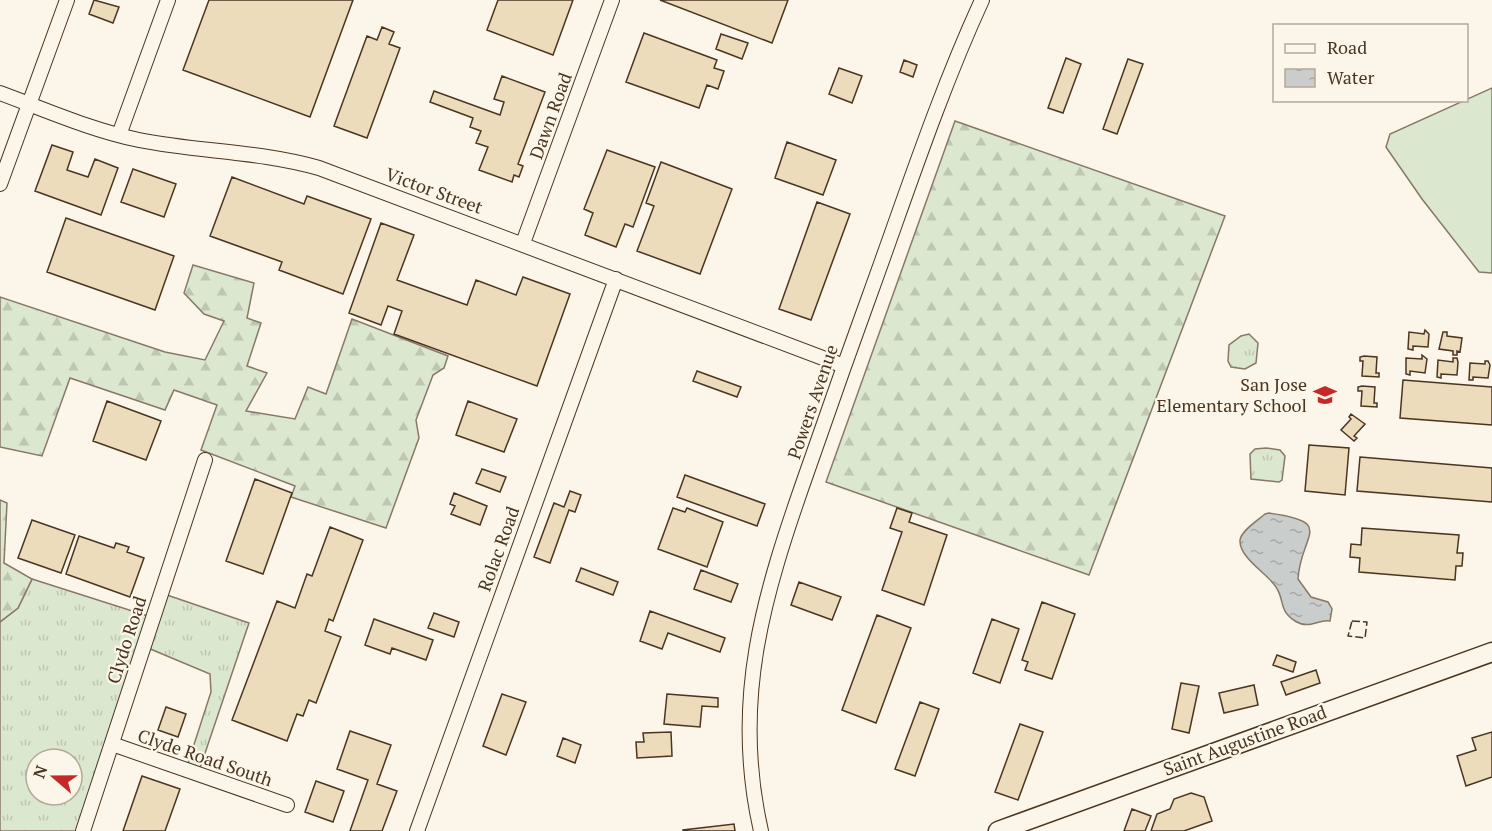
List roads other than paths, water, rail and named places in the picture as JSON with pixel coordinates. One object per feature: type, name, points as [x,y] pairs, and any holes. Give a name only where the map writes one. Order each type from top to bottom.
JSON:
[{"type":"main road","name":"Saint Augustine Road","points":[[998,831],[1032,825],[1492,652]]},
{"type":"street","points":[[0,184],[67,0]]},
{"type":"street","points":[[119,135],[168,0]]},
{"type":"street","name":"Dawn Road","points":[[523,243],[612,0]]},
{"type":"street","name":"Powers Avenue","points":[[761,831],[749,724],[749,700],[758,628],[777,557],[844,366],[946,86],[982,0]]},
{"type":"street","name":"Victor Street","points":[[0,93],[119,135],[166,145],[257,153],[303,163],[523,243],[844,366]]},
{"type":"street","name":"Rolac Road","points":[[417,831],[616,279]]},
{"type":"street","name":"Clydo Road","points":[[83,831],[205,460]]},
{"type":"street","name":"Clyde Road South","points":[[112,744],[287,805]]},
{"type":"water","points":[[1269,513],[1290,517],[1309,526],[1310,533],[1300,564],[1298,579],[1311,597],[1328,602],[1332,609],[1330,621],[1305,625],[1295,621],[1286,613],[1276,587],[1244,553],[1240,540],[1243,533]]},
{"type":"place","name":"San Jose Elementary School","points":[[1325,395]]}]
